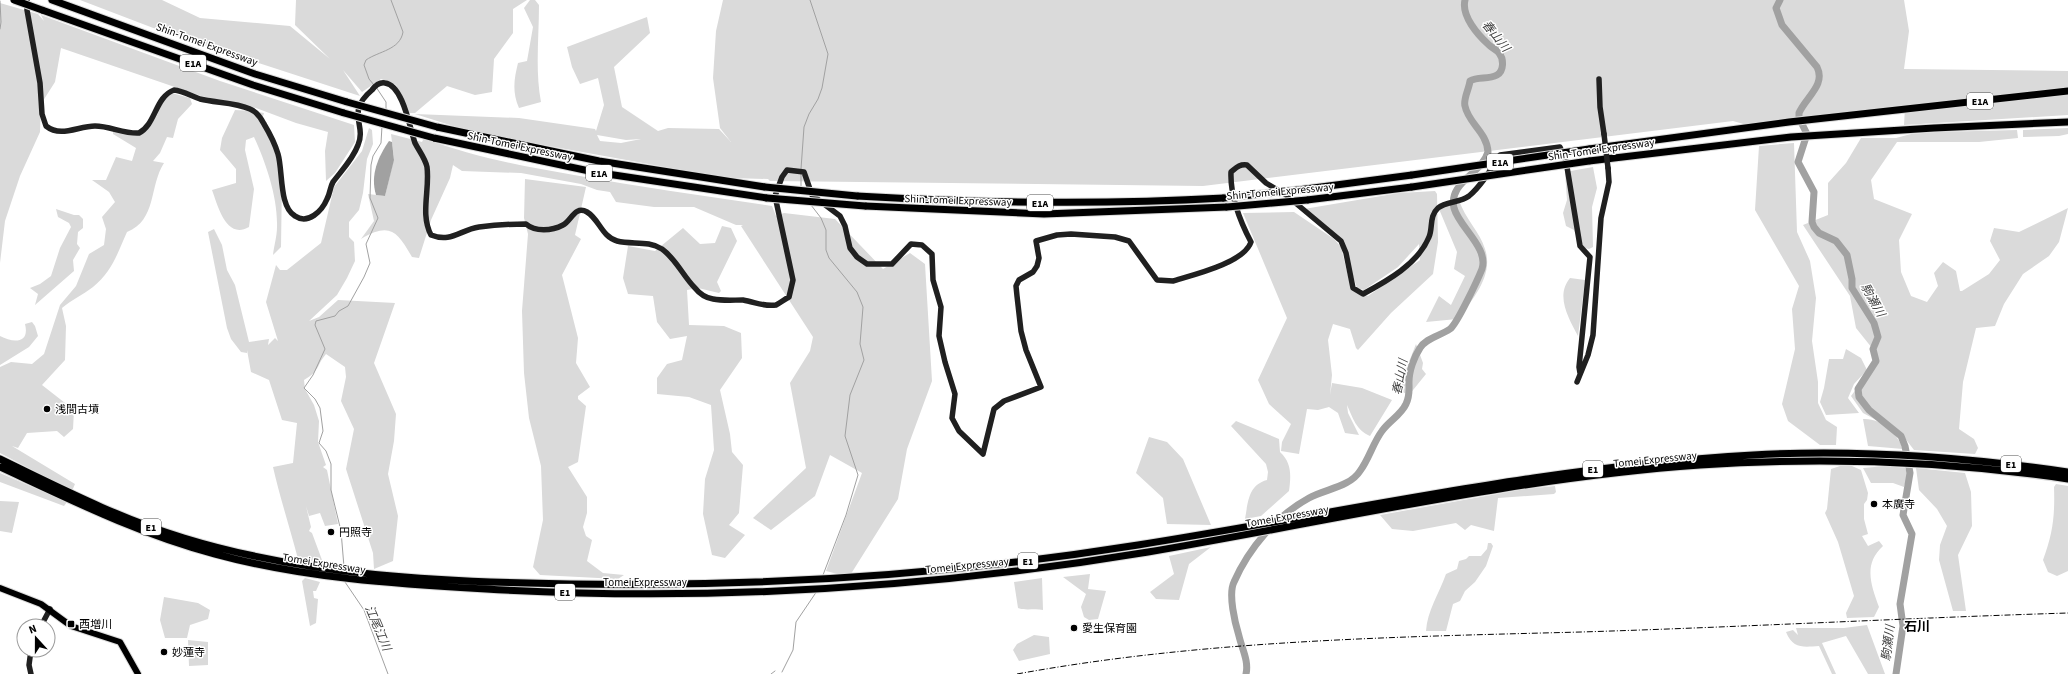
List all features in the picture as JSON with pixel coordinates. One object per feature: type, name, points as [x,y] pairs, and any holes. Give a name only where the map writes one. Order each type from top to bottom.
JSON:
[{"type":"highway","name":"Shin-Tomei Expressway","points":[[14,0],[253,85],[344,113],[434,138],[594,172],[767,198],[865,206],[1044,214],[1227,207],[1307,200],[1412,187],[1589,161],[1749,141],[1901,130],[2068,122]]},
{"type":"highway","name":"Shin-Tomei Expressway","points":[[52,0],[255,74],[437,127],[599,162],[765,187],[857,196],[1021,202],[1100,203],[1224,198],[1412,175],[1747,128],[2068,92]]},
{"type":"highway","name":"Tomei Expressway","points":[[0,460],[104,508],[155,529],[231,551],[310,570],[393,575],[440,580],[530,584],[736,584],[849,577],[1008,563],[1390,505],[1588,470],[1698,458],[1798,457],[1875,454],[2068,472]]},
{"type":"highway","name":"Tomei Expressway","points":[[1954,462],[2068,479]]},
{"type":"highway","name":"Tomei Expressway","points":[[0,467],[102,515],[152,535],[219,556],[393,584],[535,592],[633,594],[737,592],[850,586],[1002,572],[1206,542],[1390,505]]},
{"type":"main road","points":[[0,588],[50,609],[71,626],[120,642],[138,674]]},
{"type":"street","points":[[27,0],[27,10],[40,83],[42,114],[46,126],[57,132],[94,126],[110,127],[139,133],[146,127],[163,96],[174,90],[199,98],[251,109],[258,115],[274,143],[282,172],[285,204],[290,214],[297,218],[309,218],[315,216],[328,199],[332,184],[343,170],[358,145],[360,139],[358,111],[360,103],[378,84],[385,83],[393,86],[400,97],[410,123],[415,142],[427,166],[427,227],[431,235],[441,239],[477,228],[514,224],[526,224],[532,230],[542,230],[563,225],[573,214],[582,211],[588,212],[607,235],[617,241],[650,244],[661,249],[703,295],[713,299],[745,301],[766,306],[777,304],[789,297],[793,280],[775,196],[782,177],[787,170],[804,172],[812,195],[840,216],[845,226],[850,248],[867,264],[892,264],[911,244],[922,245],[932,254],[933,280],[941,307],[939,336],[955,394],[952,418],[959,431],[983,454],[994,409],[1004,401],[1041,388],[1026,350],[1021,331],[1016,296],[1016,286],[1019,280],[1033,272],[1037,266],[1039,258],[1036,241],[1057,235],[1071,234],[1115,237],[1129,241],[1157,280],[1165,281],[1178,279],[1228,262],[1248,249],[1251,242],[1240,221],[1230,182],[1231,172],[1243,165],[1247,165],[1266,183],[1286,194],[1341,241],[1346,253],[1353,288],[1363,294],[1386,282],[1408,264],[1422,249],[1430,236],[1432,217],[1437,208],[1469,196],[1492,170],[1500,155],[1560,147],[1566,161],[1580,246],[1590,257],[1578,367],[1580,373]]},
{"type":"street","points":[[1577,382],[1588,355],[1593,335],[1601,218],[1609,182],[1600,107],[1599,79]]},
{"type":"street","points":[[45,618],[50,609]]},
{"type":"street","points":[[30,658],[30,674]]},
{"type":"shaded area","points":[[80,0],[162,0],[200,18],[290,26],[330,59],[295,25],[296,0],[527,0],[513,9],[513,33],[494,59],[492,92],[475,95],[447,86],[415,113],[408,113],[396,85],[381,79],[362,92],[343,70],[360,96],[169,34]]},
{"type":"shaded area","points":[[530,0],[535,0],[539,5],[538,78],[541,102],[519,108],[515,96],[515,80],[518,63],[527,61],[533,27],[524,8]]},
{"type":"shaded area","points":[[723,0],[1904,0],[1909,31],[1904,69],[2068,71],[2068,87],[1919,105],[2068,94],[2068,115],[1904,125],[1905,107],[1747,125],[1733,121],[1203,186],[770,181],[768,179],[731,178],[469,131],[415,114],[519,118],[595,129],[596,131],[604,105],[598,78],[580,84],[572,67],[567,47],[647,17],[650,33],[614,67],[622,107],[658,131],[668,128],[719,129],[731,142],[720,128],[713,78],[716,31]],"holes":[[[597,135],[626,140],[641,139],[621,143],[600,141]]]},
{"type":"shaded area","points":[[0,3],[38,14],[44,21],[41,15],[220,81],[354,125],[355,142],[335,173],[326,181],[325,151],[328,132],[296,123],[256,108],[201,96],[61,48],[55,82],[41,104],[40,132],[20,176],[5,221],[0,263]]},
{"type":"shaded area","points":[[168,92],[190,98],[192,104],[178,119],[173,138],[167,137],[160,153],[153,161],[164,163],[159,172],[148,211],[137,227],[127,232],[114,261],[100,281],[62,308],[66,326],[65,360],[42,385],[74,410],[73,429],[64,437],[57,431],[27,433],[18,448],[12,446],[75,484],[72,491],[0,453],[0,367],[11,362],[32,364],[44,354],[60,305],[76,286],[89,254],[104,245],[106,229],[102,217],[115,202],[109,192],[92,180],[106,180],[116,157],[132,161],[136,148],[113,134],[113,131],[141,133]]},
{"type":"shaded area","points":[[235,110],[264,113],[262,120],[279,157],[282,179],[281,247],[273,255],[277,230],[276,204],[267,169],[254,137],[246,140],[245,150],[254,189],[249,227],[241,230],[234,229],[229,225],[220,212],[212,190],[236,183],[236,169],[220,150],[222,138]]},
{"type":"shaded area","points":[[369,128],[372,130],[373,144],[367,159],[363,193],[359,210],[349,222],[349,237],[354,242],[355,261],[337,295],[309,321],[319,317],[338,300],[395,303],[374,363],[396,414],[394,441],[388,474],[398,516],[393,561],[374,569],[373,553],[346,469],[354,429],[341,401],[346,377],[345,367],[326,354],[313,374],[304,380],[305,389],[314,405],[319,421],[318,442],[326,465],[323,467],[327,470],[338,524],[325,526],[320,513],[309,516],[306,506],[311,527],[309,531],[312,533],[322,560],[316,562],[298,559],[273,467],[293,463],[297,423],[282,420],[269,380],[251,372],[247,350],[247,353],[241,352],[231,339],[227,328],[208,232],[214,229],[222,245],[227,270],[235,285],[249,342],[269,339],[268,345],[275,338],[278,341],[266,302],[276,265],[280,270],[287,270],[321,243],[334,187],[362,151]]},
{"type":"shaded area","points":[[2068,128],[2068,134],[2059,136],[2023,137],[2023,130]]},
{"type":"shaded area","points":[[2017,130],[2018,138],[1979,142],[1897,142],[1871,180],[1874,199],[1912,214],[1899,240],[1901,272],[1911,296],[1927,302],[1938,286],[1934,273],[1943,262],[1956,271],[1960,291],[1989,274],[2000,260],[1990,241],[1994,228],[2019,232],[2068,208],[2059,242],[2049,256],[2023,274],[2004,304],[1995,326],[1976,328],[1963,382],[1959,429],[1974,439],[1978,448],[1975,454],[1914,450],[1901,433],[1863,413],[1851,396],[1878,360],[1872,348],[1856,328],[1850,296],[1803,225],[1828,215],[1828,183],[1846,163],[1861,138],[1896,138],[1911,134],[1936,132]]},
{"type":"shaded area","points":[[391,134],[422,142],[424,138],[479,156],[536,168],[624,184],[772,206],[776,216],[784,213],[835,219],[883,269],[910,253],[925,264],[932,381],[907,449],[898,499],[849,577],[826,571],[862,473],[830,455],[815,496],[771,530],[753,518],[806,468],[790,383],[810,351],[813,337],[741,226],[743,225],[736,225],[694,207],[654,207],[616,202],[610,192],[597,190],[581,184],[521,173],[462,171],[453,165],[450,178],[431,220],[419,258],[412,257],[402,241],[392,232],[386,230],[379,231],[361,239],[374,221],[368,194],[385,196],[394,158]]},
{"type":"shaded area","points":[[389,141],[392,142],[394,160],[385,196],[376,195],[374,180],[376,166],[381,153]]},
{"type":"shaded area","points":[[1794,143],[1797,232],[1810,261],[1816,298],[1812,341],[1818,382],[1818,403],[1826,420],[1837,427],[1836,445],[1820,445],[1788,421],[1782,404],[1795,349],[1792,309],[1799,286],[1755,210],[1759,146]]},
{"type":"shaded area","points":[[1593,167],[1597,188],[1592,207],[1593,247],[1589,249],[1581,247],[1574,230],[1566,226],[1563,213],[1567,200],[1565,172]]},
{"type":"shaded area","points":[[525,179],[586,187],[575,235],[581,239],[562,275],[578,338],[576,363],[590,387],[578,396],[578,399],[586,406],[578,462],[568,467],[587,497],[587,513],[583,527],[586,536],[592,540],[587,561],[603,573],[624,575],[618,579],[540,575],[533,567],[543,520],[541,466],[529,418],[524,373],[522,311],[528,234],[524,218]]},
{"type":"shaded area","points":[[1435,191],[1437,194],[1438,242],[1433,274],[1391,313],[1358,350],[1350,329],[1333,324],[1328,340],[1332,375],[1330,395],[1332,383],[1362,388],[1392,400],[1370,436],[1358,427],[1347,405],[1348,413],[1359,435],[1345,433],[1338,413],[1329,407],[1318,410],[1307,409],[1299,454],[1281,451],[1282,442],[1291,424],[1269,404],[1258,380],[1287,318],[1243,213],[1294,212],[1334,239],[1341,247],[1351,288],[1368,296],[1420,260],[1419,244],[1398,267],[1364,290],[1357,288],[1347,258],[1345,244],[1304,209],[1399,193]]},
{"type":"shaded area","points":[[1459,200],[1483,243],[1487,259],[1487,268],[1480,287],[1457,319],[1426,322],[1439,296],[1451,305],[1465,276],[1454,269],[1457,252],[1439,209]]},
{"type":"shaded area","points":[[56,209],[74,215],[79,215],[83,219],[83,228],[78,232],[77,244],[80,248],[73,260],[74,271],[35,305],[38,294],[30,288],[40,284],[51,276],[60,248],[71,227],[69,223],[58,217]]},
{"type":"shaded area","points":[[722,226],[731,228],[737,241],[717,282],[721,291],[719,293],[698,288],[687,290],[689,325],[724,326],[741,333],[742,358],[720,390],[730,434],[732,452],[743,465],[739,513],[729,525],[745,535],[725,558],[712,555],[703,514],[705,479],[714,450],[711,405],[689,397],[657,394],[657,378],[667,364],[682,360],[687,336],[670,339],[657,322],[653,296],[628,294],[623,278],[628,246],[655,251],[683,228],[700,244],[715,243]]},
{"type":"shaded area","points":[[1570,278],[1585,280],[1578,336],[1568,315],[1564,300],[1564,292]]},
{"type":"shaded area","points":[[32,322],[38,336],[29,347],[0,365],[0,336],[10,340],[19,340],[25,335],[25,324]]},
{"type":"shaded area","points":[[1416,344],[1423,363],[1422,369],[1426,374],[1409,395],[1398,390]]},
{"type":"shaded area","points":[[1846,349],[1861,358],[1867,370],[1854,384],[1848,398],[1859,413],[1826,415],[1820,402],[1829,359],[1843,359]]},
{"type":"shaded area","points":[[1863,419],[1876,421],[1888,428],[1897,437],[1903,449],[1868,446]]},
{"type":"shaded area","points":[[1236,421],[1279,439],[1280,452],[1287,461],[1290,470],[1289,491],[1261,516],[1245,519],[1248,501],[1252,490],[1261,482],[1267,480],[1268,472],[1266,464],[1231,426]]},
{"type":"shaded area","points":[[1149,437],[1167,442],[1183,459],[1211,525],[1167,524],[1163,498],[1136,473]]},
{"type":"shaded area","points":[[1840,466],[1852,466],[1861,470],[1868,493],[1867,500],[1864,504],[1864,519],[1868,534],[1862,536],[1868,546],[1879,541],[1883,546],[1873,560],[1871,567],[1871,583],[1879,607],[1874,617],[1847,618],[1846,613],[1854,596],[1838,542],[1825,513],[1827,509],[1831,469]]},
{"type":"shaded area","points":[[1886,466],[1905,468],[1908,474],[1904,487],[1893,483],[1871,483],[1863,468]]},
{"type":"shaded area","points":[[1916,468],[1965,473],[1971,492],[1972,526],[1958,555],[1966,611],[1953,611],[1939,560],[1940,545],[1947,526],[1937,509],[1919,490]]},
{"type":"shaded area","points":[[0,473],[67,502],[64,506],[0,482]]},
{"type":"shaded area","points":[[2056,484],[2068,486],[2068,571],[2057,576],[2048,572],[2043,560],[2053,524],[2054,487]]},
{"type":"shaded area","points":[[1555,486],[1556,492],[1554,494],[1498,498],[1494,531],[1471,525],[1465,530],[1456,523],[1413,531],[1392,529],[1380,515],[1525,489]]},
{"type":"shaded area","points":[[0,501],[19,502],[12,533],[0,531]]},
{"type":"shaded area","points":[[1488,543],[1491,543],[1493,546],[1486,566],[1475,582],[1465,591],[1460,601],[1453,604],[1446,631],[1426,631],[1431,609],[1446,574],[1457,569],[1459,561],[1466,559],[1469,556],[1481,556],[1487,549]]},
{"type":"shaded area","points":[[1211,547],[1189,564],[1179,600],[1156,599],[1150,592],[1174,574],[1169,556]]},
{"type":"shaded area","points":[[1090,574],[1088,589],[1106,591],[1098,619],[1089,620],[1084,617],[1081,607],[1086,594],[1063,577]]},
{"type":"shaded area","points":[[305,578],[320,582],[316,591],[313,591],[314,598],[318,599],[316,623],[310,626],[302,581]]},
{"type":"shaded area","points":[[1042,578],[1043,610],[1018,608],[1014,582]]},
{"type":"shaded area","points":[[164,597],[198,603],[210,610],[208,619],[190,625],[187,638],[165,638],[160,620]]},
{"type":"shaded area","points":[[1867,625],[1885,674],[1868,674],[1846,636],[1822,643],[1836,674],[1832,674],[1819,646],[1799,646],[1792,642],[1786,632],[1793,630],[1798,635],[1796,628],[1844,628]]},
{"type":"shaded area","points":[[1034,635],[1049,637],[1050,654],[1019,661],[1013,650],[1017,644]]},
{"type":"shaded area","points":[[188,640],[208,642],[208,665],[189,666]]},
{"type":"waterway","name":"江尾江川","points":[[374,85],[369,79],[364,65],[366,60],[398,43],[403,32],[391,0]]},
{"type":"waterway","points":[[801,169],[804,127],[822,88],[828,54],[810,0]]},
{"type":"waterway","name":"春山川","points":[[1246,674],[1247,664],[1236,624],[1232,601],[1232,587],[1240,569],[1256,545],[1285,514],[1309,498],[1344,484],[1356,476],[1382,431],[1404,408],[1409,396],[1409,382],[1412,364],[1418,352],[1426,342],[1450,329],[1467,301],[1482,269],[1483,261],[1478,245],[1461,223],[1454,208],[1453,199],[1456,191],[1485,160],[1488,152],[1487,145],[1481,133],[1470,118],[1465,106],[1470,81],[1497,75],[1501,71],[1502,62],[1501,56],[1498,52],[1490,46],[1471,25],[1464,6],[1465,0]]},
{"type":"waterway","name":"駒瀬川","points":[[1780,0],[1776,8],[1782,25],[1817,67],[1819,73],[1817,85],[1799,113],[1799,118],[1807,134],[1798,162],[1814,192],[1812,222],[1819,233],[1836,241],[1847,255],[1852,279],[1852,288],[1874,323],[1878,337],[1873,349],[1876,361],[1858,389],[1859,397],[1869,410],[1901,436],[1905,446],[1910,473],[1903,515],[1912,534],[1900,604],[1903,626],[1896,674]]},
{"type":"waterway","points":[[0,1],[0,29]]},
{"type":"waterway","name":"江尾江川","points":[[376,87],[386,102],[386,109]]},
{"type":"waterway","name":"江尾江川","points":[[344,567],[341,531],[331,490],[331,464],[326,451],[319,443],[323,431],[320,408],[315,399],[304,388],[313,375],[325,349],[315,325],[316,321],[335,316],[339,311],[348,306],[370,263],[366,244],[378,218],[370,198],[371,165],[373,156],[381,143],[382,126]]},
{"type":"waterway","points":[[801,174],[801,187]]},
{"type":"waterway","points":[[811,205],[821,218],[826,230],[826,250],[829,258],[857,292],[863,307],[860,344],[864,360],[850,395],[845,436],[858,475],[846,515],[823,575]]},
{"type":"waterway","name":"江尾江川","points":[[345,582],[364,610],[388,674]]},
{"type":"waterway","points":[[782,672],[793,650],[796,622],[817,591]]},
{"type":"waterway","points":[[771,674],[775,671]]},
{"type":"railway","points":[[1017,674],[1157,654],[1298,642],[2068,613]]},
{"type":"place","name":"浅間古墳","points":[[47,409]]},
{"type":"place","name":"本廣寺","points":[[1874,504]]},
{"type":"place","name":"円照寺","points":[[331,532]]},
{"type":"place","name":"西増川","points":[[71,624]]},
{"type":"place","name":"愛生保育園","points":[[1074,628]]},
{"type":"place","name":"妙蓮寺","points":[[164,652]]},
{"type":"district","name":"石川","points":[[1917,626]]}]
